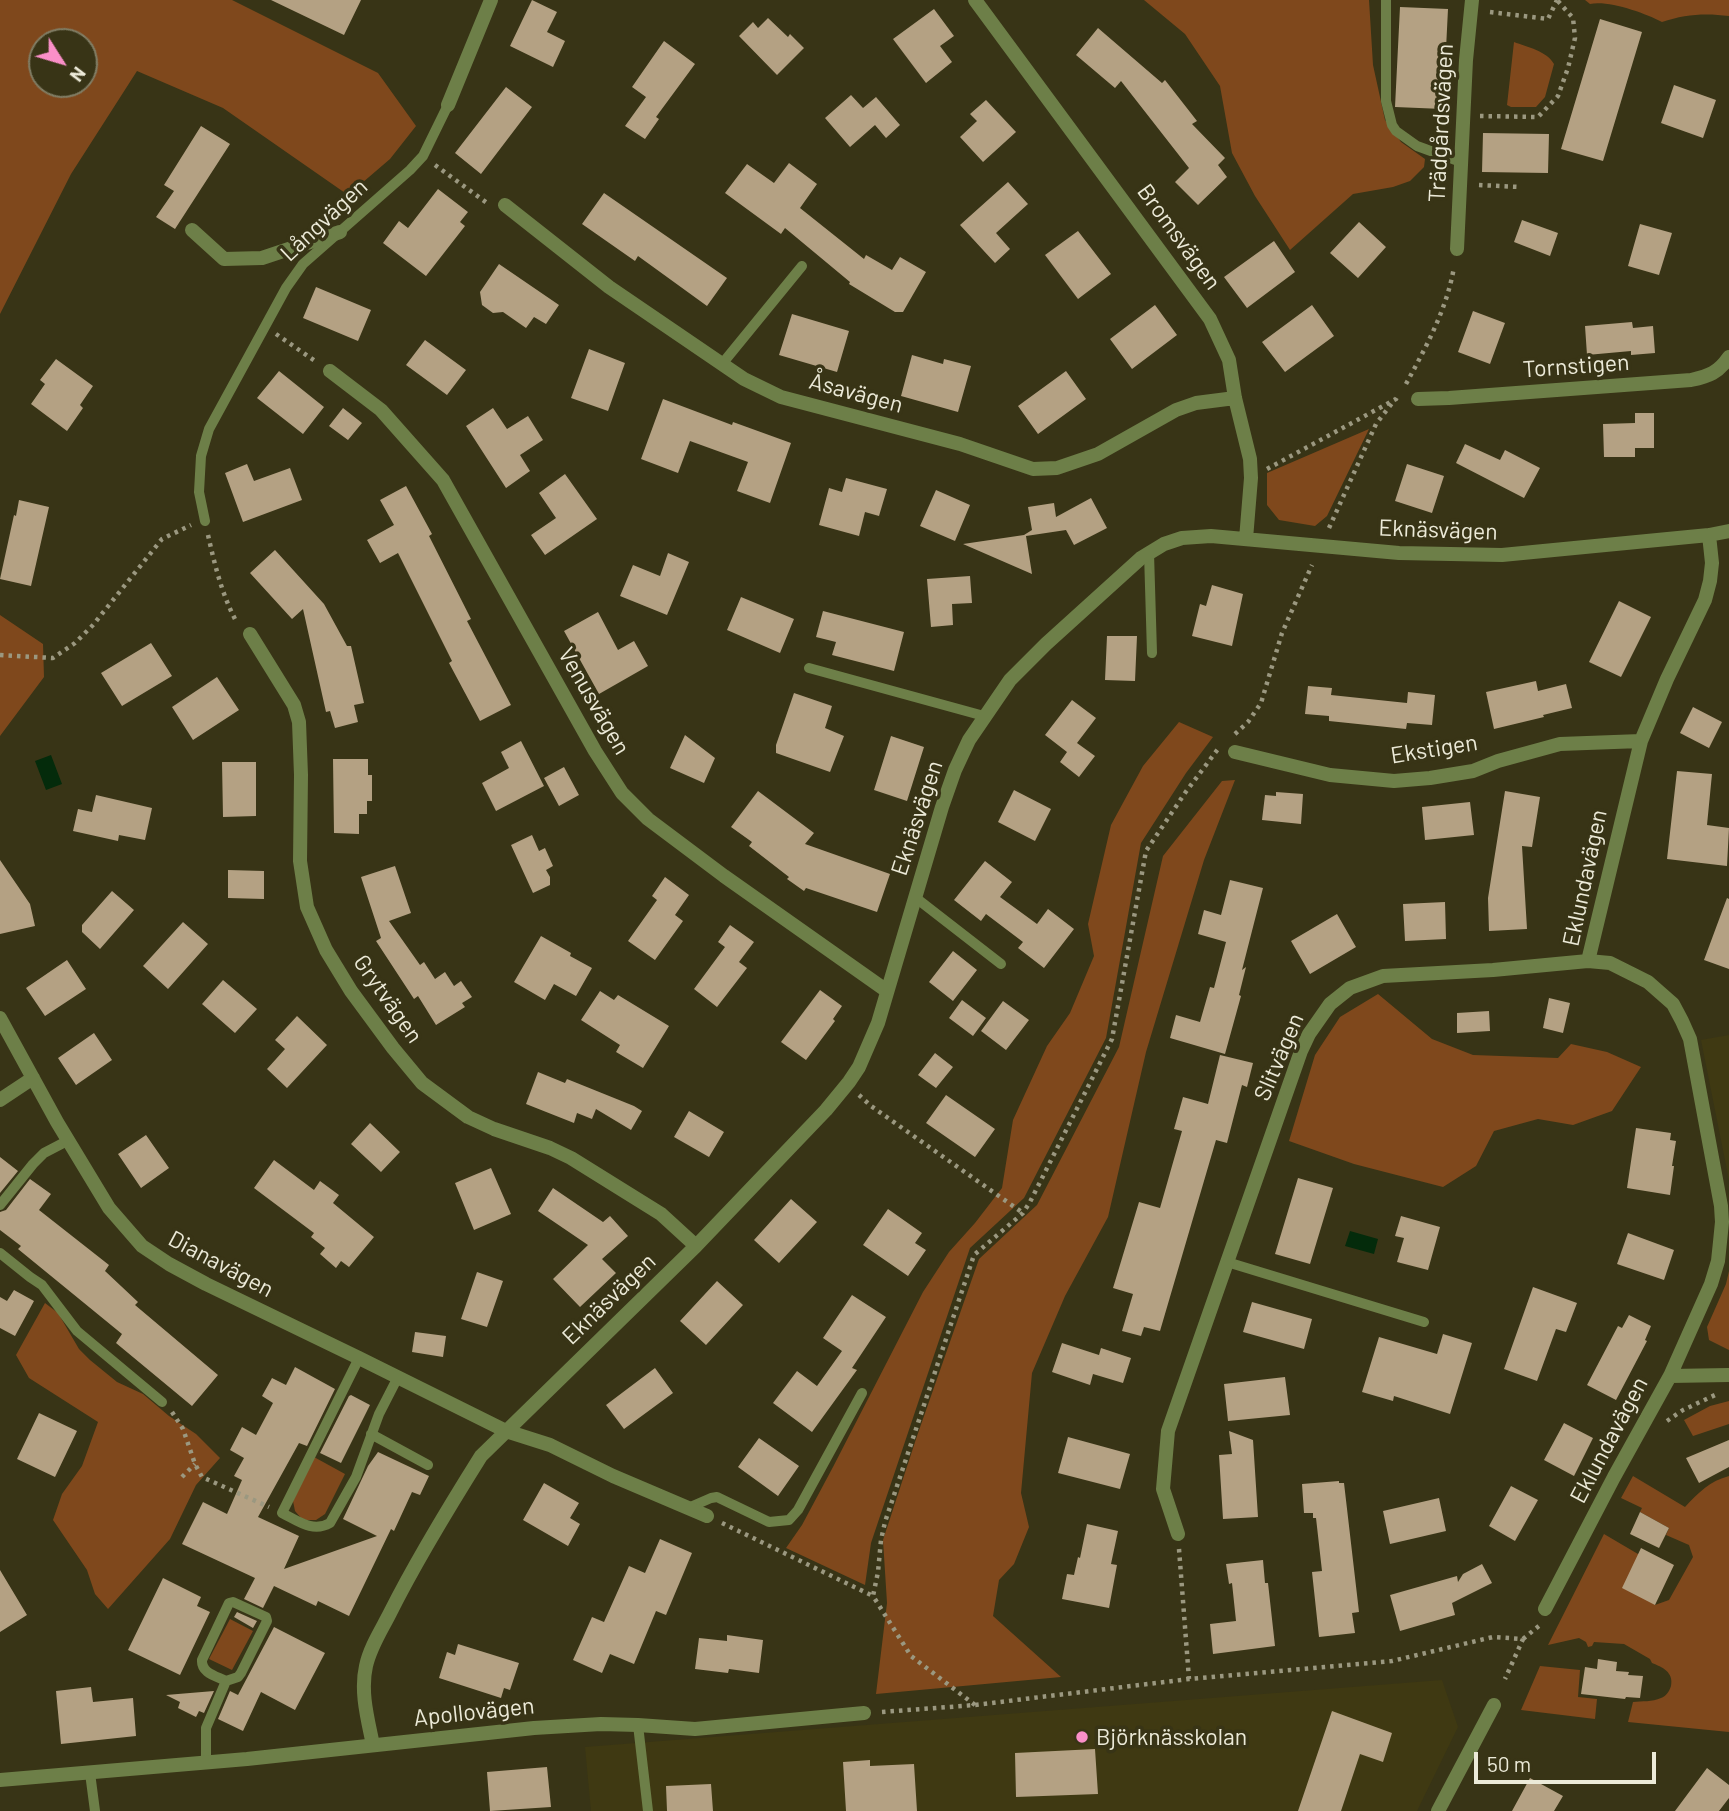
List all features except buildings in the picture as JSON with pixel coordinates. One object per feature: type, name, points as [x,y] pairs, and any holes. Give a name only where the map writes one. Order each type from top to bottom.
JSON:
[{"type":"street","name":"Långvägen","points":[[448,105],[491,0]]},
{"type":"street","name":"Bromsvägen","points":[[975,0],[1210,319],[1229,360],[1235,398],[1251,459],[1246,539]]},
{"type":"street","name":"Trädgårdsvägen","points":[[1457,249],[1472,0]]},
{"type":"street","name":"Åsavägen","points":[[505,205],[609,287],[744,379],[781,397],[960,444],[1033,469],[1057,468],[1077,463],[1176,410],[1196,403],[1235,398]]},
{"type":"street","points":[[192,230],[223,259],[262,258],[340,232]]},
{"type":"street","name":"Tornstigen","points":[[1418,399],[1691,380],[1705,377],[1720,369],[1729,357]]},
{"type":"street","name":"Venusvägen","points":[[330,371],[381,410],[443,480],[595,751],[622,793],[648,819],[887,991]]},
{"type":"street","name":"Eknäsvägen","points":[[373,1745],[364,1684],[372,1649],[400,1592],[481,1456],[696,1246],[849,1082],[859,1067],[878,1023],[942,807],[969,740],[1010,680],[1124,572],[1164,544],[1182,538],[1210,536],[1399,553],[1502,555],[1729,531]]},
{"type":"street","name":"Eklundavägen","points":[[1545,1609],[1670,1376],[1711,1284],[1718,1261],[1721,1206],[1690,1039],[1673,1004],[1648,982],[1610,963],[1588,961],[1640,741],[1705,600],[1711,572],[1709,535]]},
{"type":"street","name":"Grytvägen","points":[[250,634],[294,705],[299,722],[300,861],[307,907],[326,950],[393,1048],[422,1083],[468,1116],[494,1129],[571,1158],[661,1214],[696,1246]]},
{"type":"street","name":"Ekstigen","points":[[1229,749],[1330,775],[1394,781],[1473,771],[1498,761],[1560,744],[1640,741]]},
{"type":"street","name":"Slitvägen","points":[[1178,1534],[1163,1489],[1168,1431],[1301,1051],[1309,1034],[1330,1004],[1350,988],[1383,976],[1588,961]]},
{"type":"street","name":"Dianavägen","points":[[0,1018],[109,1208],[142,1246],[206,1284],[506,1431],[550,1445],[613,1476],[707,1516]]},
{"type":"street","points":[[0,1100],[33,1078]]},
{"type":"street","points":[[1670,1376],[1729,1375]]},
{"type":"street","points":[[1438,1811],[1494,1705]]},
{"type":"street","name":"Apollovägen","points":[[0,1780],[534,1728],[601,1724],[695,1729],[864,1713]]},
{"type":"lane","points":[[1386,0],[1386,102],[1392,125],[1417,146],[1461,162]]},
{"type":"lane","name":"Långvägen","points":[[205,520],[199,492],[201,456],[209,429],[286,288],[303,264],[401,179],[423,156],[448,105]]},
{"type":"lane","points":[[722,364],[802,266]]},
{"type":"lane","points":[[1149,554],[1152,653]]},
{"type":"lane","points":[[809,668],[984,716]]},
{"type":"lane","name":"Eknäsvägen","points":[[916,898],[1001,964]]},
{"type":"lane","points":[[0,1205],[44,1153],[69,1140]]},
{"type":"lane","points":[[0,1253],[43,1285],[77,1331],[162,1402]]},
{"type":"lane","points":[[1227,1262],[1423,1322]]},
{"type":"lane","points":[[359,1358],[282,1513],[314,1528],[330,1523],[356,1477],[379,1414],[398,1377]]},
{"type":"lane","points":[[688,1508],[711,1497],[717,1497],[769,1522],[789,1520],[798,1510],[862,1392]]},
{"type":"lane","points":[[371,1434],[428,1465]]},
{"type":"lane","points":[[206,1762],[206,1728],[226,1681],[242,1673],[267,1621],[266,1617],[233,1602],[229,1603],[202,1660],[205,1671],[226,1681]]},
{"type":"lane","points":[[638,1725],[648,1811]]},
{"type":"lane","points":[[90,1773],[95,1811]]},
{"type":"path","points":[[1463,116],[1538,117],[1558,96],[1575,38],[1573,18],[1557,0],[1548,19],[1485,11]]},
{"type":"path","points":[[423,156],[489,205],[505,205]]},
{"type":"path","points":[[1474,185],[1520,187]]},
{"type":"path","points":[[1328,528],[1376,424],[1403,390],[1432,337],[1451,285],[1457,249]]},
{"type":"path","points":[[264,327],[330,371]]},
{"type":"path","points":[[1251,478],[1396,399]]},
{"type":"path","points":[[0,655],[53,658],[75,643],[93,625],[162,539],[181,528],[205,520],[217,576],[227,604],[240,629],[250,634]]},
{"type":"path","points":[[1231,737],[1248,722],[1261,703],[1282,634],[1312,565]]},
{"type":"path","points":[[873,1597],[885,1522],[974,1255],[1023,1213],[1112,1039],[1146,850],[1208,760],[1229,749]]},
{"type":"path","points":[[849,1082],[864,1101],[1023,1213]]},
{"type":"path","points":[[162,1402],[183,1429],[202,1477],[282,1513]]},
{"type":"path","points":[[181,1477],[195,1464]]},
{"type":"path","points":[[707,1516],[873,1597],[911,1656],[975,1705]]},
{"type":"path","points":[[1178,1534],[1189,1679]]},
{"type":"path","points":[[864,1713],[975,1705],[1189,1679],[1392,1661],[1493,1637],[1523,1639],[1505,1679]]},
{"type":"shaded area","points":[[0,0],[232,0],[378,73],[416,126],[390,159],[348,195],[223,108],[137,71],[71,174],[0,314]]},
{"type":"shaded area","points":[[1144,0],[1369,0],[1373,65],[1385,120],[1401,142],[1425,159],[1424,167],[1410,181],[1353,194],[1290,250],[1255,196],[1232,153],[1220,86],[1185,34]]},
{"type":"shaded area","points":[[1585,0],[1729,0],[1729,16],[1695,15],[1662,22],[1626,8],[1590,4]]},
{"type":"shaded area","points":[[1514,42],[1542,53],[1554,64],[1545,97],[1536,107],[1507,105]]},
{"type":"shaded area","points":[[1369,429],[1327,516],[1315,526],[1279,520],[1267,505],[1267,473]]},
{"type":"shaded area","points":[[0,615],[43,644],[44,677],[0,736]]},
{"type":"shaded area","points":[[1179,722],[1213,737],[1186,773],[1141,843],[1106,1038],[1024,1198],[970,1248],[871,1543],[865,1585],[786,1548],[802,1525],[923,1292],[949,1252],[1002,1188],[1013,1120],[1047,1046],[1070,1013],[1094,956],[1088,924],[1111,825],[1143,766]]},
{"type":"shaded area","points":[[51,755],[62,784],[46,790],[35,761]]},
{"type":"shaded area","points":[[1235,780],[1204,860],[1146,1052],[1108,1217],[1065,1296],[1032,1373],[1021,1493],[1029,1527],[1014,1564],[999,1580],[993,1616],[1061,1677],[876,1694],[887,1603],[883,1540],[979,1259],[1037,1205],[1119,1047],[1163,856],[1222,781]]},
{"type":"shaded area","points":[[1378,994],[1432,1039],[1473,1055],[1558,1058],[1571,1044],[1607,1052],[1641,1067],[1612,1111],[1573,1125],[1538,1119],[1494,1131],[1476,1166],[1443,1187],[1354,1164],[1289,1141],[1315,1055],[1340,1017]]},
{"type":"shaded area","points":[[1729,1035],[1729,1180],[1701,1040]]},
{"type":"shaded area","points":[[1350,1231],[1378,1239],[1374,1254],[1345,1246]]},
{"type":"shaded area","points":[[1729,1271],[1729,1350],[1709,1340],[1707,1327]]},
{"type":"shaded area","points":[[45,1303],[58,1313],[79,1349],[90,1360],[117,1382],[143,1394],[196,1434],[220,1458],[196,1485],[170,1539],[108,1609],[95,1594],[87,1570],[53,1520],[62,1494],[82,1466],[98,1422],[29,1378],[16,1355]]},
{"type":"shaded area","points":[[1729,1401],[1729,1424],[1693,1436],[1684,1420],[1710,1406]]},
{"type":"shaded area","points":[[314,1457],[345,1474],[325,1514],[316,1520],[306,1520],[295,1511],[293,1501]]},
{"type":"shaded area","points":[[1633,1476],[1685,1507],[1705,1488],[1729,1476],[1729,1732],[1628,1722],[1633,1702],[1654,1700],[1667,1694],[1671,1677],[1666,1671],[1624,1644],[1594,1642],[1588,1647],[1586,1642],[1579,1638],[1548,1645],[1604,1534],[1638,1554],[1655,1605],[1669,1600],[1693,1557],[1689,1545],[1666,1535],[1669,1528],[1640,1512],[1642,1508],[1621,1498]]},
{"type":"shaded area","points":[[230,1619],[253,1631],[232,1670],[209,1659]]},
{"type":"shaded area","points":[[1540,1666],[1580,1670],[1578,1697],[1597,1699],[1595,1719],[1521,1710]]},
{"type":"shaded area","name":"Björknässkolan","points":[[1442,1680],[1458,1727],[1417,1811],[591,1811],[585,1747]]},
{"type":"place","name":"Björknässkolan","points":[[1082,1737]]}]
